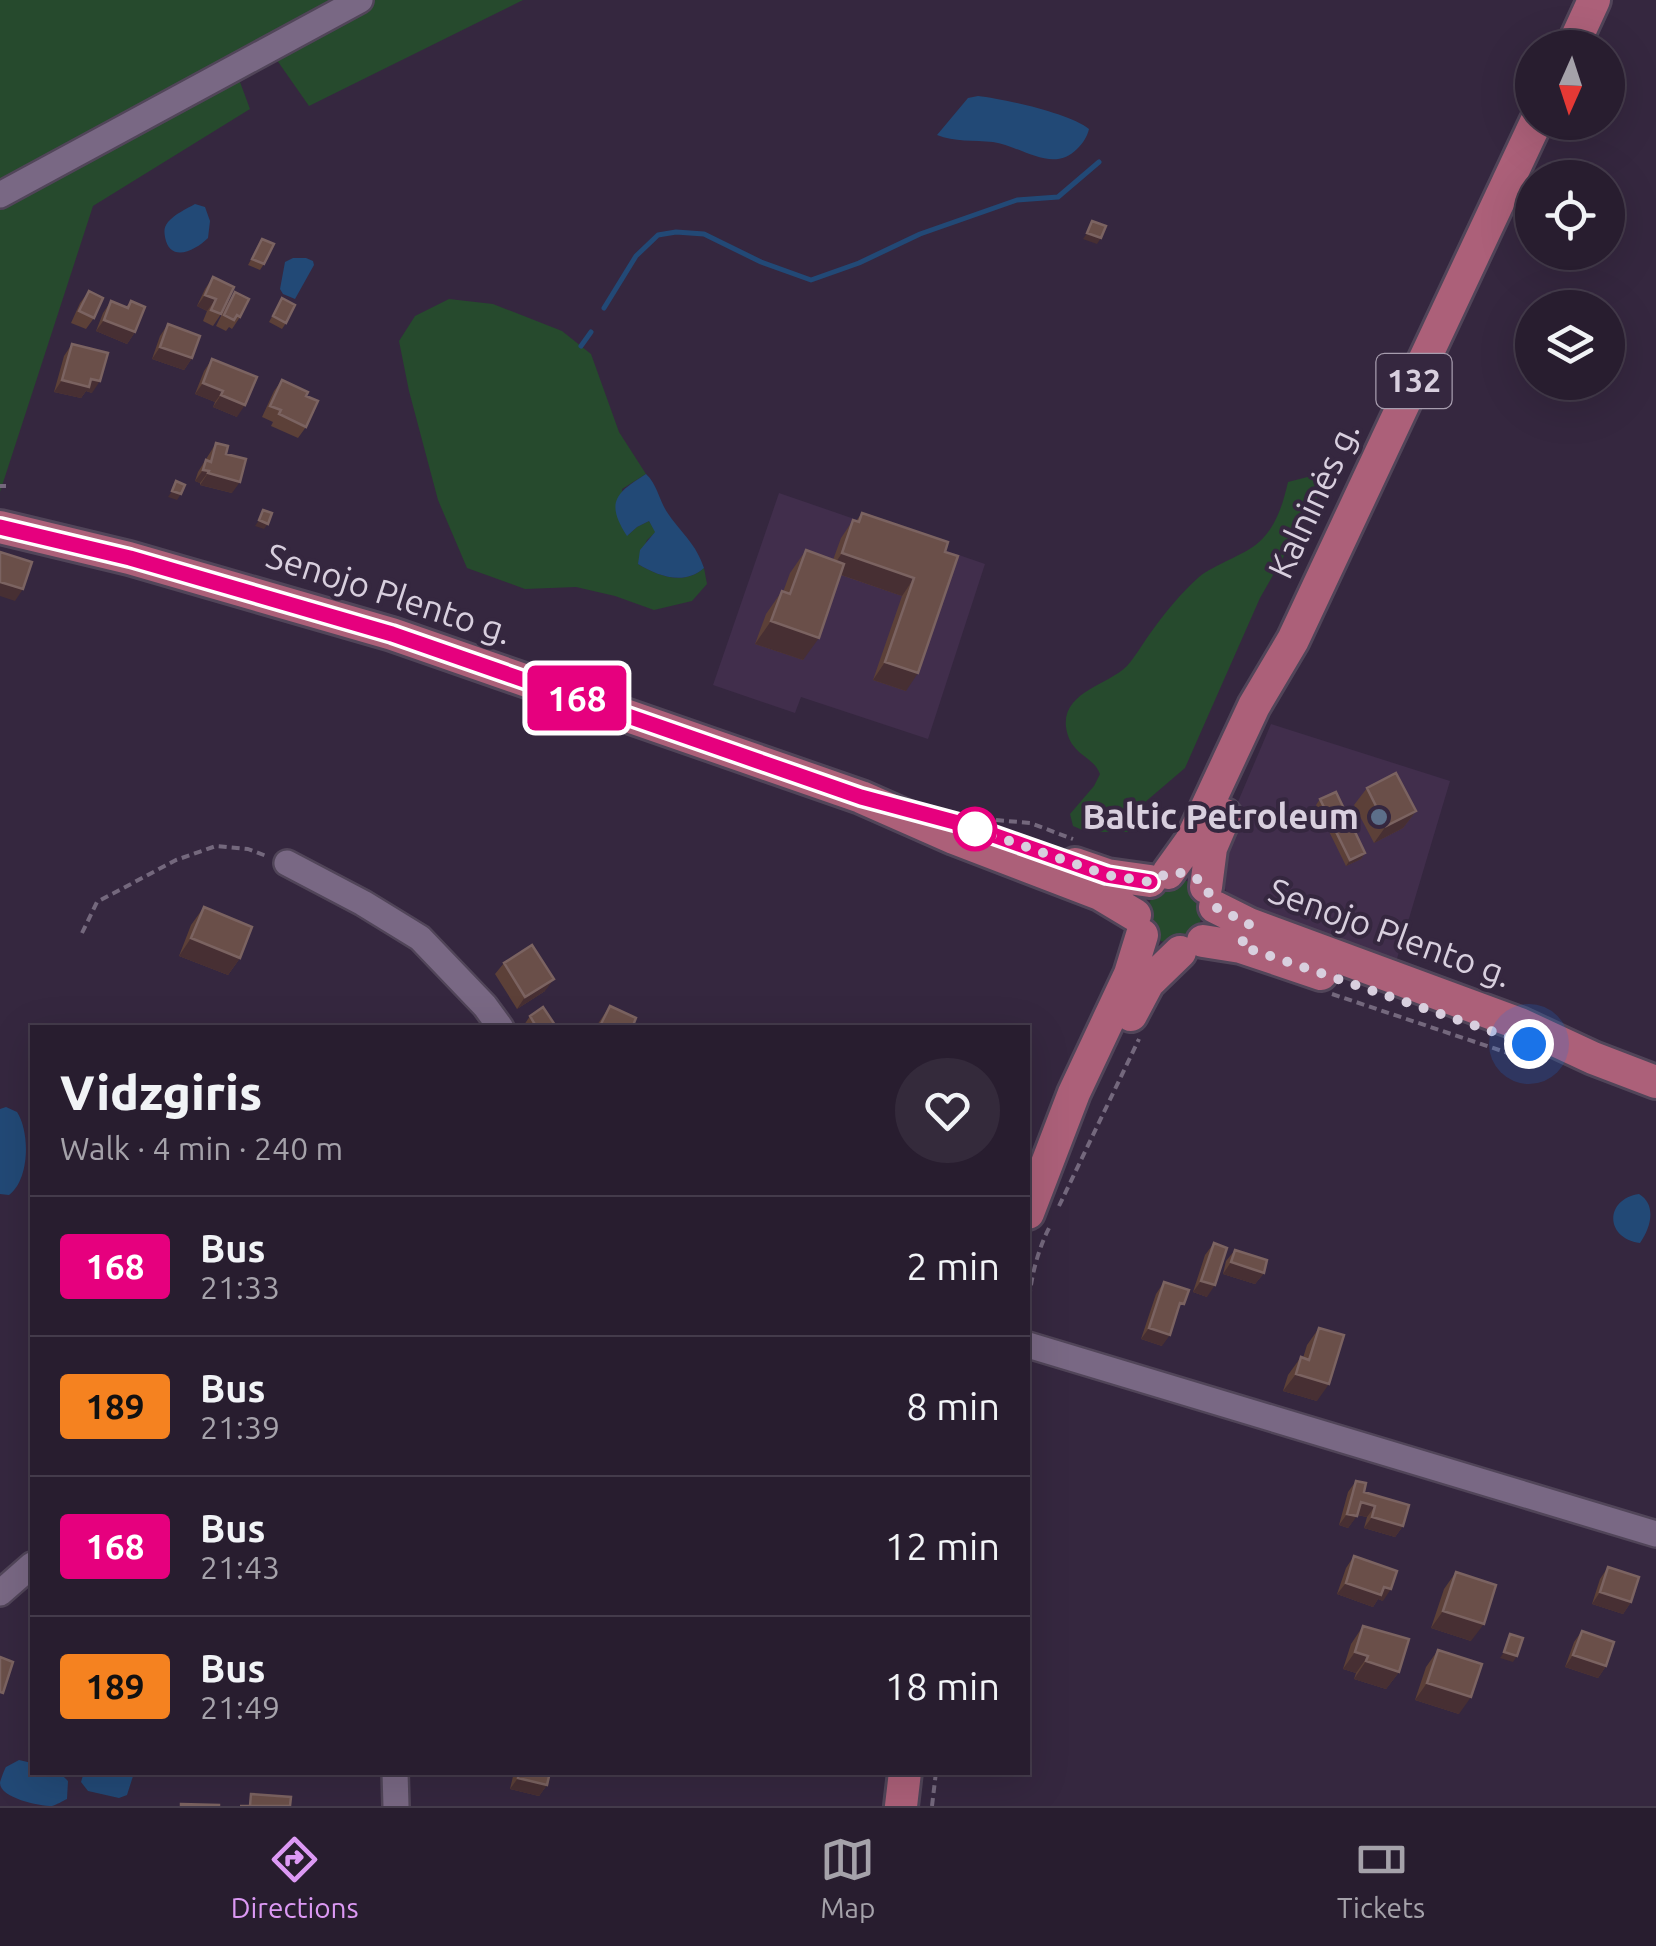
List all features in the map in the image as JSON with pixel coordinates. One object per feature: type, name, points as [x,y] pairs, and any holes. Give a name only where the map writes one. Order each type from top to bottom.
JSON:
[{"type":"main road","points":[[1580,30],[1594,0]]},
{"type":"main road","name":"Kalninės g.","points":[[1159,877],[1191,841],[1254,706],[1293,640],[1528,140]]},
{"type":"main road","name":"Senojo Plento g.","points":[[0,527],[130,558],[392,634],[861,797],[962,824],[1107,875],[1159,877]]},
{"type":"main road","name":"Kalninės g.","points":[[1211,897],[1211,848],[1268,713],[1293,640]]},
{"type":"main road","name":"Senojo Plento g.","points":[[861,797],[954,838],[1100,894],[1139,925]]},
{"type":"main road","points":[[1044,1172],[1148,983],[1211,931],[1211,897],[1196,878],[1182,873],[1159,877],[1142,891],[1136,903],[1139,925],[1130,974],[1074,1093],[1044,1172],[1044,1218]]},
{"type":"main road","name":"Senojo Plento g.","points":[[1211,897],[1249,924],[1520,1024],[1592,1058],[1656,1082]]},
{"type":"main road","points":[[1139,925],[1152,945],[1166,951],[1192,946]]},
{"type":"main road","name":"Senojo Plento g.","points":[[1192,946],[1241,946],[1529,1044],[1592,1058]]},
{"type":"main road","points":[[901,1806],[905,1775]]},
{"type":"street","points":[[0,195],[360,0]]},
{"type":"street","points":[[287,863],[420,938],[499,1025]]},
{"type":"street","points":[[1030,1347],[1656,1534]]},
{"type":"street","points":[[0,1593],[30,1566]]},
{"type":"street","points":[[395,1775],[396,1806]]},
{"type":"path","points":[[996,820],[1030,823],[1077,840]]},
{"type":"path","points":[[82,933],[97,902],[176,860],[216,846],[248,850],[287,863]]},
{"type":"path","points":[[1328,992],[1508,1052]]},
{"type":"path","points":[[1030,1287],[1044,1218],[1144,1029]]},
{"type":"path","points":[[932,1806],[936,1775]]},
{"type":"shaded area","points":[[779,493],[985,564],[928,739],[801,697],[795,713],[713,685]]},
{"type":"shaded area","points":[[1271,724],[1450,781],[1393,972],[1231,902],[1220,877],[1220,844]]},
{"type":"green space","points":[[0,0],[523,0],[309,106],[267,46],[233,63],[250,109],[93,206],[0,492]]},
{"type":"green space","points":[[449,299],[493,304],[562,331],[591,354],[619,432],[646,474],[622,489],[628,535],[649,521],[656,532],[647,540],[638,564],[680,578],[704,568],[707,584],[692,601],[654,610],[576,587],[525,589],[467,568],[438,500],[399,341],[415,316]]},
{"type":"green space","points":[[1319,474],[1324,486],[1260,598],[1185,768],[1144,803],[1129,832],[1087,832],[1073,826],[1070,814],[1100,774],[1068,737],[1067,715],[1071,705],[1127,666],[1166,612],[1199,577],[1265,536],[1278,515],[1288,482]]},
{"type":"green space","points":[[1183,879],[1195,887],[1201,898],[1200,923],[1183,941],[1170,943],[1154,938],[1149,916],[1151,900],[1162,888]]},
{"type":"water","points":[[978,96],[1052,112],[1089,129],[1077,149],[1058,159],[1004,144],[937,135],[968,98]]},
{"type":"water","points":[[195,204],[205,207],[210,221],[208,238],[184,252],[172,250],[165,237],[166,226]]},
{"type":"water","points":[[306,258],[314,265],[295,299],[280,289],[285,262]]},
{"type":"water","points":[[646,474],[704,568],[688,577],[671,577],[638,564],[640,550],[655,532],[649,521],[627,536],[616,515],[621,493]]},
{"type":"water","points":[[6,1107],[17,1112],[26,1143],[21,1178],[9,1195],[0,1194],[0,1109]]},
{"type":"water","points":[[1639,1194],[1650,1209],[1647,1230],[1640,1243],[1620,1234],[1613,1218],[1620,1203]]},
{"type":"water","points":[[19,1760],[30,1763],[30,1775],[62,1775],[68,1781],[67,1799],[46,1806],[6,1793],[0,1783],[6,1767]]},
{"type":"water","points":[[83,1775],[133,1775],[127,1795],[119,1798],[88,1791],[81,1782]]},
{"type":"building","points":[[1092,221],[1106,226],[1101,238],[1087,233]]},
{"type":"building","points":[[262,239],[274,244],[264,264],[252,259]]},
{"type":"building","points":[[213,277],[234,287],[221,314],[211,310],[216,299],[205,295]]},
{"type":"building","points":[[89,291],[103,298],[94,318],[79,311]]},
{"type":"building","points":[[235,292],[249,299],[240,317],[237,315],[234,320],[224,315]]},
{"type":"building","points":[[282,298],[295,305],[286,323],[273,316]]},
{"type":"building","points":[[111,301],[128,308],[131,301],[145,307],[135,332],[104,320]]},
{"type":"building","points":[[168,324],[200,336],[192,358],[160,347]]},
{"type":"building","points":[[72,344],[108,353],[100,381],[91,379],[89,387],[62,380]]},
{"type":"building","points":[[212,359],[257,377],[245,405],[203,383]]},
{"type":"building","points":[[282,380],[318,401],[306,427],[270,406]]},
{"type":"building","points":[[216,443],[228,446],[226,454],[246,459],[240,482],[203,470],[206,460],[211,462]]},
{"type":"building","points":[[176,481],[185,485],[181,494],[172,491]]},
{"type":"building","points":[[263,510],[272,513],[268,524],[259,520]]},
{"type":"building","points":[[862,513],[948,542],[945,552],[958,556],[918,673],[885,662],[914,578],[842,553],[853,520],[859,522]]},
{"type":"building","points":[[806,550],[844,564],[819,638],[771,621],[782,591],[790,594]]},
{"type":"building","points":[[0,552],[32,562],[23,589],[0,582]]},
{"type":"building","points":[[1396,773],[1416,811],[1386,826],[1367,788]]},
{"type":"building","points":[[1336,792],[1365,853],[1350,860],[1320,799]]},
{"type":"building","points":[[204,907],[252,927],[240,958],[191,938]]},
{"type":"building","points":[[532,945],[554,979],[525,997],[504,963]]},
{"type":"building","points":[[610,1006],[636,1018],[633,1025],[600,1025]]},
{"type":"building","points":[[543,1007],[555,1025],[535,1025],[530,1016]]},
{"type":"building","points":[[1214,1243],[1227,1248],[1215,1285],[1201,1281]]},
{"type":"building","points":[[1235,1250],[1267,1260],[1264,1273],[1231,1262]]},
{"type":"building","points":[[1164,1282],[1189,1290],[1184,1304],[1180,1303],[1170,1335],[1149,1328]]},
{"type":"building","points":[[1319,1328],[1344,1335],[1329,1384],[1296,1374],[1301,1357],[1309,1360]]},
{"type":"building","points":[[1356,1481],[1366,1483],[1364,1492],[1409,1505],[1403,1526],[1372,1517],[1375,1506],[1361,1502],[1357,1516],[1347,1514]]},
{"type":"building","points":[[1354,1556],[1397,1571],[1391,1589],[1384,1587],[1381,1595],[1346,1583]]},
{"type":"building","points":[[1608,1567],[1639,1577],[1631,1602],[1600,1592]]},
{"type":"building","points":[[1456,1572],[1496,1585],[1484,1624],[1443,1611]]},
{"type":"building","points":[[1363,1626],[1409,1639],[1399,1672],[1366,1661],[1368,1656],[1355,1652]]},
{"type":"building","points":[[1582,1631],[1614,1642],[1606,1666],[1573,1655]]},
{"type":"building","points":[[1510,1634],[1523,1638],[1517,1656],[1504,1652]]},
{"type":"building","points":[[1438,1650],[1482,1664],[1471,1697],[1427,1683]]},
{"type":"building","points":[[0,1657],[13,1662],[3,1693],[0,1692]]},
{"type":"building","points":[[518,1775],[549,1775],[547,1785]]},
{"type":"building","points":[[251,1794],[291,1797],[290,1806],[250,1806]]},
{"type":"waterway","points":[[604,308],[636,256],[658,235],[704,234],[761,262],[811,280],[859,263],[920,234],[1017,200],[1058,197],[1099,162]]},
{"type":"waterway","points":[[581,346],[591,332]]},
{"type":"bus line","name":"168","points":[[0,527],[130,558],[392,634],[861,797],[962,824],[1107,875],[1150,882]]},
{"type":"place","name":"Baltic Petroleum","points":[[1379,817]]},
{"type":"route","points":[[975,829],[1107,875],[1150,882],[1168,873],[1196,878],[1212,896],[1215,907],[1249,924],[1241,946],[1529,1044]]}]
